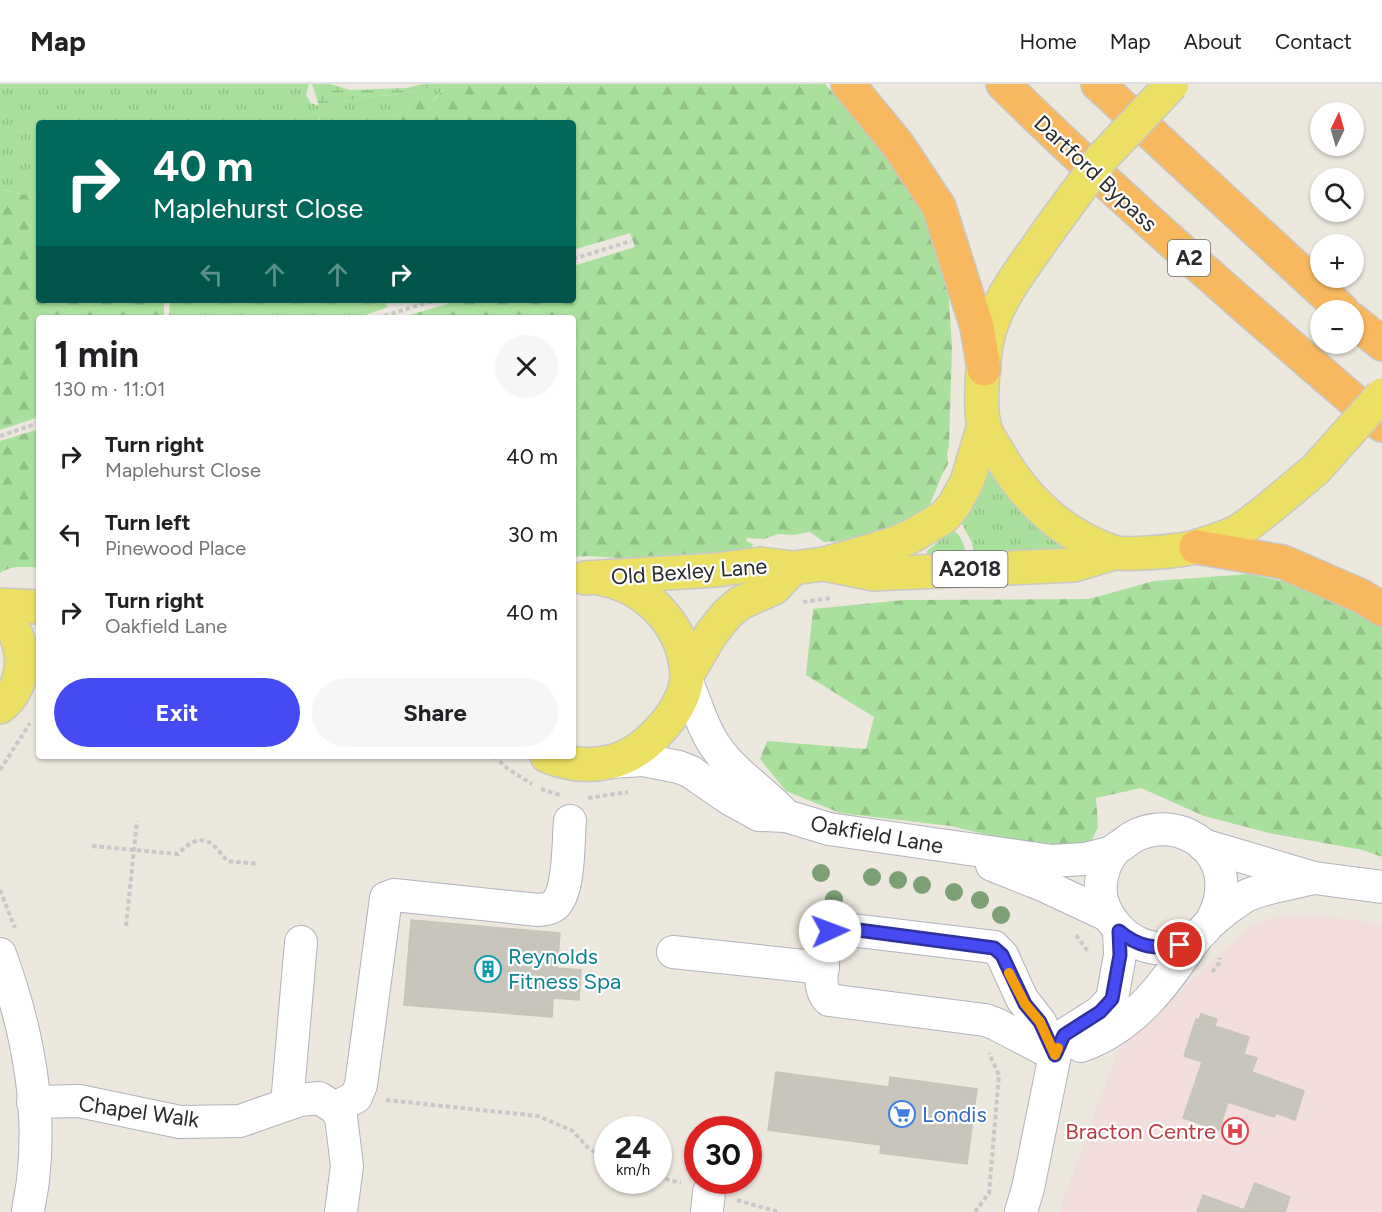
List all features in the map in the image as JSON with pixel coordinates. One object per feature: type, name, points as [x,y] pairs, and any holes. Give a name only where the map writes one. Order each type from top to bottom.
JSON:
[{"type":"highway","points":[[848,84],[898,145],[939,207],[977,327],[984,369]]},
{"type":"highway","name":"Dartford Bypass","points":[[1003,84],[1062,142],[1199,267],[1382,425]]},
{"type":"highway","points":[[1098,84],[1331,300]]},
{"type":"highway","points":[[1364,329],[1382,344]]},
{"type":"highway","points":[[1196,547],[1283,562],[1361,596],[1382,609]]},
{"type":"main road","points":[[1172,84],[1102,158],[1014,280],[998,309],[987,341],[984,369],[984,425],[1007,468],[1024,491],[1046,514],[1067,531],[1114,553],[1150,553],[1196,547],[1239,531],[1315,470],[1382,395]]},
{"type":"main road","name":"Old Bexley Lane","points":[[579,578],[705,571],[760,564],[792,568],[824,564],[904,540],[947,514],[967,482],[984,425]]},
{"type":"main road","name":"Old Bexley Lane","points":[[824,564],[874,574],[1074,565],[1114,553]]},
{"type":"main road","name":"Old Bexley Lane","points":[[611,762],[632,753],[659,731],[678,705],[687,679],[711,634],[727,615],[740,603],[774,588],[792,568]]},
{"type":"main road","name":"A2018","points":[[579,578],[605,579],[620,584],[656,607],[678,637],[684,655],[687,679]]},
{"type":"main road","points":[[0,605],[36,607]]},
{"type":"main road","points":[[0,614],[11,625],[30,665],[1,708]]},
{"type":"main road","points":[[556,759],[583,765],[611,762]]},
{"type":"street","name":"Oakfield Lane","points":[[687,679],[705,729],[716,748],[729,764],[771,799],[786,816]]},
{"type":"street","name":"Oakfield Lane","points":[[611,762],[643,760],[673,765],[691,772],[730,799],[759,815],[786,816],[829,829],[1052,861],[1085,859],[1113,852]]},
{"type":"street","points":[[341,1212],[347,1166],[338,1113],[356,1097],[361,1085],[386,898],[394,896],[539,910],[550,909],[558,902],[564,886],[570,821]]},
{"type":"street","name":"Oakfield Lane","points":[[1113,923],[1101,894],[1102,875],[1113,852],[1135,834],[1152,828],[1171,829],[1188,834],[1203,845],[1314,878],[1382,887]]},
{"type":"street","points":[[1055,1055],[1040,1022],[1025,1004],[1002,955],[994,948],[834,928],[828,934],[822,988],[829,1000],[985,1020],[1055,1055],[1093,1042],[1120,1025],[1151,1000],[1203,930],[1218,907],[1221,882],[1214,858],[1203,845]]},
{"type":"street","name":"Oakfield Lane","points":[[969,850],[991,865],[1045,886],[1113,923],[1130,940],[1146,946],[1164,948],[1180,945],[1203,930],[1245,896],[1314,878]]},
{"type":"street","points":[[1021,1212],[1055,1055],[1064,1035],[1100,1012],[1112,999],[1120,955],[1113,923]]},
{"type":"street","points":[[287,1104],[302,942]]},
{"type":"street","points":[[673,952],[823,968]]},
{"type":"street","points":[[0,954],[8,1001],[28,1058],[33,1102],[33,1181],[28,1212]]},
{"type":"street","name":"Chapel Walk","points":[[33,1102],[79,1101],[180,1122],[240,1121],[300,1100],[319,1098],[338,1113]]},
{"type":"path","points":[[576,258],[631,241]]},
{"type":"path","points":[[387,315],[426,303]]},
{"type":"path","points":[[0,436],[36,424]]},
{"type":"path","points":[[796,603],[839,597]]},
{"type":"path","points":[[0,770],[33,720]]},
{"type":"path","points":[[126,926],[137,821]]},
{"type":"path","points":[[92,846],[178,854],[189,844],[207,841],[218,847],[227,861],[258,864]]},
{"type":"path","points":[[338,1113],[387,1099],[538,1116],[573,1131],[594,1152]]},
{"type":"shaded area","name":"Bracton Centre","points":[[1310,915],[1376,923],[1382,926],[1382,1212],[1059,1212],[1118,1050],[1250,925],[1281,916]]},
{"type":"green space","points":[[0,84],[309,84],[306,95],[311,103],[319,106],[321,114],[319,120],[36,120],[36,197],[0,189]]},
{"type":"green space","points":[[312,84],[330,84],[350,90],[407,88],[436,84],[421,90],[341,103],[329,111],[322,120],[320,120],[319,106]]},
{"type":"green space","points":[[436,84],[448,84],[433,100],[414,98],[395,120],[322,120],[329,111],[341,103],[421,90]]},
{"type":"green space","points":[[448,84],[825,84],[931,206],[948,286],[952,346],[948,464],[928,509],[886,531],[876,531],[852,540],[824,542],[810,532],[794,535],[778,534],[764,539],[747,538],[746,541],[753,544],[751,551],[654,560],[576,557],[576,315],[409,315],[451,303],[576,303],[576,265],[635,247],[630,233],[576,249],[576,120],[395,120],[414,98],[434,100]]},
{"type":"green space","points":[[0,189],[36,197],[36,303],[164,303],[164,315],[36,315],[36,418],[0,430]]},
{"type":"green space","points":[[170,303],[385,303],[388,307],[365,315],[169,315]]},
{"type":"green space","points":[[36,430],[36,567],[14,567],[0,573],[0,441]]},
{"type":"green space","points":[[988,466],[1070,550],[974,554],[972,543],[961,522]]},
{"type":"green space","points":[[953,530],[962,541],[966,555],[927,556],[927,551]]},
{"type":"green space","points":[[1249,574],[1309,587],[1382,620],[1382,857],[1363,850],[1269,833],[1204,816],[1141,788],[1096,798],[1098,827],[1091,842],[1050,850],[951,826],[840,813],[786,791],[760,759],[767,741],[866,749],[874,717],[806,675],[813,609],[904,600],[1089,599],[1154,581]]},
{"type":"building","name":"Reynolds Fitness Spa","points":[[411,920],[560,933],[557,968],[581,970],[579,1000],[553,998],[552,1017],[404,1005]]},
{"type":"building","points":[[1201,1014],[1217,1019],[1215,1026],[1249,1037],[1244,1054],[1257,1058],[1252,1072],[1304,1091],[1295,1120],[1276,1113],[1274,1117],[1228,1102],[1219,1130],[1183,1118],[1202,1062],[1184,1056],[1196,1019],[1199,1020]]},
{"type":"building","points":[[776,1072],[889,1087],[890,1077],[977,1089],[967,1164],[880,1153],[881,1145],[768,1130]]},
{"type":"building","points":[[1255,1183],[1290,1197],[1285,1212],[1197,1212],[1203,1195],[1244,1210]]},
{"type":"slow traffic","points":[[1009,973],[1025,1004],[1040,1022],[1055,1055],[1058,1048]]},
{"type":"place","name":"Reynolds Fitness Spa","points":[[488,969]]},
{"type":"place","name":"Londis","points":[[902,1114]]},
{"type":"place","name":"Bracton Centre","points":[[1235,1131]]},
{"type":"route","points":[[830,931],[834,928],[843,928],[994,948],[1002,955],[1025,1004],[1040,1022],[1055,1055],[1064,1035],[1100,1012],[1112,999],[1118,978],[1119,931],[1130,940],[1146,946],[1164,948],[1180,945]]}]
